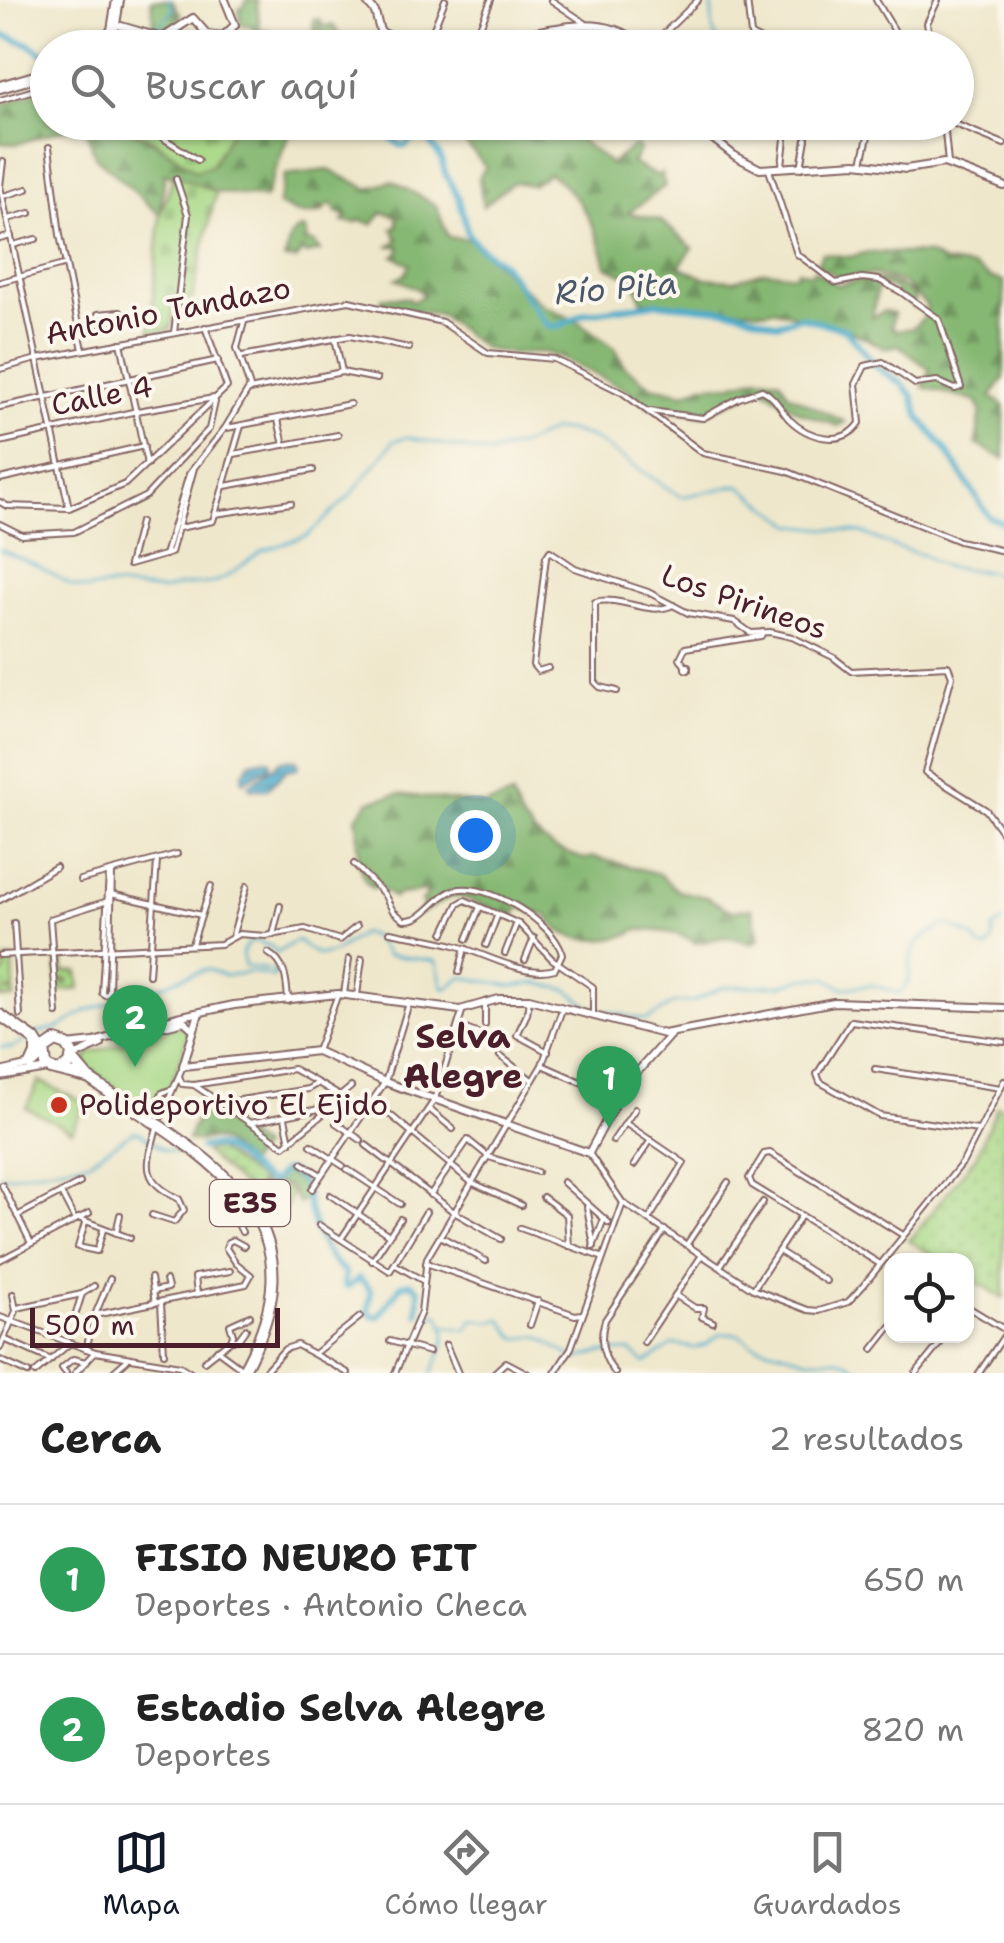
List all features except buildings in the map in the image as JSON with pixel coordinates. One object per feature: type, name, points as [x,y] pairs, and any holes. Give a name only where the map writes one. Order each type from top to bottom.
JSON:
[{"type":"highway","points":[[119,30],[121,0]]},
{"type":"highway","points":[[113,30],[121,0]]},
{"type":"highway","points":[[0,79],[30,73]]},
{"type":"highway","points":[[0,87],[16,90],[30,81]]},
{"type":"highway","points":[[0,1015],[31,1038],[56,1070],[76,1059]]},
{"type":"highway","points":[[31,1038],[62,1043]]},
{"type":"highway","points":[[31,1038],[36,1054],[31,1065]]},
{"type":"highway","points":[[43,1055],[48,1045],[62,1043]]},
{"type":"highway","name":"E35","points":[[62,1043],[88,1078]]},
{"type":"highway","name":"E35","points":[[56,1070],[88,1078],[158,1122],[234,1184],[258,1216],[270,1249],[273,1272],[268,1319],[243,1372]]},
{"type":"street","points":[[224,0],[235,25],[232,30]]},
{"type":"street","points":[[365,0],[374,10],[380,30]]},
{"type":"street","points":[[433,30],[445,0]]},
{"type":"street","points":[[479,30],[492,0]]},
{"type":"street","points":[[551,0],[585,23]]},
{"type":"street","points":[[666,30],[698,0]]},
{"type":"street","points":[[747,0],[750,30]]},
{"type":"street","points":[[876,0],[895,30]]},
{"type":"street","points":[[926,30],[938,0]]},
{"type":"street","points":[[176,30],[193,18],[204,30]]},
{"type":"street","points":[[541,30],[585,23],[616,30]]},
{"type":"street","points":[[121,26],[132,30]]},
{"type":"street","points":[[3,100],[16,90],[30,88]]},
{"type":"street","points":[[974,132],[1004,144]]},
{"type":"street","points":[[166,140],[198,160]]},
{"type":"street","points":[[715,140],[743,161],[768,170],[862,163],[898,169],[948,163],[1004,186]]},
{"type":"street","points":[[780,170],[784,140]]},
{"type":"street","points":[[801,168],[806,140]]},
{"type":"street","points":[[862,163],[867,140]]},
{"type":"street","points":[[947,140],[948,163]]},
{"type":"street","points":[[50,147],[65,264],[83,350]]},
{"type":"street","points":[[4,162],[0,186],[69,508]]},
{"type":"street","points":[[648,411],[703,418],[739,398],[764,390],[801,428],[835,438],[858,428],[862,414],[857,378],[862,368],[873,363],[884,362],[915,384],[935,381],[956,389],[961,387],[942,323],[932,314],[879,280],[862,278],[836,283],[797,254],[768,170]]},
{"type":"street","points":[[174,333],[188,215],[176,179]]},
{"type":"street","points":[[3,196],[27,189]]},
{"type":"street","points":[[8,219],[30,213]]},
{"type":"street","points":[[0,239],[11,236]]},
{"type":"street","points":[[13,245],[36,240]]},
{"type":"street","points":[[0,282],[65,264]]},
{"type":"street","name":"Antonio Tandazo","points":[[0,369],[346,301],[442,322],[488,352],[554,359],[623,393],[648,411]]},
{"type":"street","points":[[165,555],[189,474],[250,390],[237,348],[245,320]]},
{"type":"street","points":[[235,322],[239,338]]},
{"type":"street","points":[[79,327],[99,323]]},
{"type":"street","points":[[0,502],[8,506],[69,508],[125,484],[227,384],[206,327]]},
{"type":"street","points":[[240,356],[351,336],[409,348]]},
{"type":"street","points":[[335,338],[342,372]]},
{"type":"street","points":[[121,343],[147,464]]},
{"type":"street","points":[[0,407],[218,360]]},
{"type":"street","points":[[250,390],[342,372],[377,379]]},
{"type":"street","points":[[0,524],[22,534],[74,532],[146,496],[210,429],[214,398]]},
{"type":"street","name":"Calle 4","points":[[0,442],[52,428],[214,398]]},
{"type":"street","points":[[225,428],[350,404]]},
{"type":"street","points":[[648,411],[703,452],[786,472],[959,541],[1004,552]]},
{"type":"street","points":[[277,419],[284,445]]},
{"type":"street","points":[[179,528],[211,524],[240,426]]},
{"type":"street","points":[[234,454],[338,436]]},
{"type":"street","points":[[0,479],[144,446]]},
{"type":"street","points":[[140,522],[129,566],[172,553],[194,468]]},
{"type":"street","points":[[223,487],[314,470]]},
{"type":"street","points":[[215,514],[291,503]]},
{"type":"street","name":"Los Pirineos","points":[[548,668],[538,671],[533,665],[548,552],[556,552],[574,568],[599,574],[698,616],[734,621],[751,633],[792,636],[854,672],[915,665],[950,667],[952,676],[925,772],[983,808],[1004,834]]},
{"type":"street","points":[[617,692],[595,682],[595,602],[622,601],[658,610],[673,604]]},
{"type":"street","points":[[685,666],[680,658],[686,648],[749,640],[764,632]]},
{"type":"street","points":[[80,880],[177,854]]},
{"type":"street","points":[[149,975],[156,860]]},
{"type":"street","points":[[354,864],[404,920],[420,917],[445,894],[472,888],[526,911],[556,939],[561,960],[548,972],[390,932]]},
{"type":"street","points":[[0,900],[56,867]]},
{"type":"street","points":[[111,872],[109,993],[105,995],[102,994],[107,950],[111,872]]},
{"type":"street","points":[[192,945],[211,886]]},
{"type":"street","points":[[0,956],[225,943],[232,936],[247,886]]},
{"type":"street","points":[[111,894],[201,915]]},
{"type":"street","points":[[57,1014],[51,918],[108,901]]},
{"type":"street","points":[[444,933],[461,901],[517,923],[589,984],[594,1001],[592,1014]]},
{"type":"street","points":[[273,936],[280,906]]},
{"type":"street","points":[[467,939],[480,906]]},
{"type":"street","points":[[486,946],[498,914]]},
{"type":"street","points":[[505,953],[517,923]]},
{"type":"street","points":[[14,924],[20,1015]]},
{"type":"street","points":[[232,936],[273,936],[304,929],[340,940],[357,926]]},
{"type":"street","points":[[525,960],[534,938]]},
{"type":"street","points":[[459,972],[465,948]]},
{"type":"street","points":[[268,954],[282,966],[288,1002]]},
{"type":"street","points":[[357,995],[362,959]]},
{"type":"street","points":[[317,1050],[341,994],[349,960]]},
{"type":"street","points":[[62,1043],[94,1042],[246,1004],[341,994],[462,1010],[486,1002],[529,999],[654,1033],[671,1034],[834,1002],[1004,1008]]},
{"type":"street","points":[[529,999],[528,1014],[517,1035],[548,1052]]},
{"type":"street","points":[[312,1189],[384,1082],[409,1002]]},
{"type":"street","points":[[485,1025],[486,1002]]},
{"type":"street","points":[[395,1373],[421,1312],[426,1262],[542,1065],[563,1007]]},
{"type":"street","points":[[341,1239],[435,1099],[462,1010]]},
{"type":"street","points":[[152,1215],[174,1222],[184,1210],[181,1200],[157,1188],[148,1168],[158,1122],[183,1066],[199,1013]]},
{"type":"street","points":[[76,1059],[184,1021],[193,1030]]},
{"type":"street","points":[[980,1130],[877,1115],[820,1082],[817,1076],[850,1021],[1004,1042]]},
{"type":"street","points":[[460,1027],[490,1038]]},
{"type":"street","points":[[654,1033],[658,1038],[655,1050]]},
{"type":"street","points":[[590,1153],[624,1087],[671,1034]]},
{"type":"street","points":[[183,1066],[317,1050],[384,1082],[590,1153],[622,1203],[753,1289],[808,1310],[830,1309],[848,1302],[884,1260]]},
{"type":"street","points":[[0,1075],[31,1065],[43,1055]]},
{"type":"street","points":[[500,1056],[532,1080]]},
{"type":"street","points":[[542,1065],[617,1098]]},
{"type":"street","points":[[0,1075],[40,1068],[56,1070]]},
{"type":"street","points":[[179,1076],[182,1084],[194,1085],[293,1068],[340,1096]]},
{"type":"street","points":[[875,1068],[1001,1088]]},
{"type":"street","points":[[609,1078],[624,1087]]},
{"type":"street","points":[[890,1253],[963,1162],[1004,1081]]},
{"type":"street","points":[[222,1103],[318,1084]]},
{"type":"street","points":[[194,1085],[282,1145],[351,1087]]},
{"type":"street","points":[[151,1114],[162,1093],[172,1089]]},
{"type":"street","points":[[127,1106],[137,1106],[158,1122]]},
{"type":"street","points":[[250,1122],[328,1108]]},
{"type":"street","points":[[613,1142],[635,1109]]},
{"type":"street","points":[[429,1110],[453,1129]]},
{"type":"street","points":[[388,1112],[471,1182],[521,1205]]},
{"type":"street","points":[[284,1116],[290,1142]]},
{"type":"street","points":[[625,1123],[685,1164],[649,1219]]},
{"type":"street","points":[[336,1124],[454,1212],[501,1239]]},
{"type":"street","points":[[634,1165],[651,1140]]},
{"type":"street","points":[[430,1195],[467,1141],[486,1156],[537,1172]]},
{"type":"street","points":[[311,1145],[400,1204]]},
{"type":"street","points":[[880,1264],[749,1183],[765,1153],[903,1235]]},
{"type":"street","points":[[302,1163],[321,1176]]},
{"type":"street","points":[[563,1182],[610,1224]]},
{"type":"street","points":[[687,1244],[728,1182]]},
{"type":"street","points":[[18,1216],[80,1183]]},
{"type":"street","points":[[234,1184],[224,1197],[242,1232]]},
{"type":"street","points":[[2,1186],[31,1243]]},
{"type":"street","points":[[61,1193],[76,1219],[130,1238]]},
{"type":"street","points":[[330,1195],[389,1235]]},
{"type":"street","points":[[543,1197],[568,1216],[569,1246]]},
{"type":"street","points":[[720,1266],[763,1202]]},
{"type":"street","points":[[586,1203],[594,1246]]},
{"type":"street","points":[[591,1254],[622,1203]]},
{"type":"street","points":[[319,1225],[388,1271],[396,1265],[426,1212]]},
{"type":"street","points":[[1,1258],[89,1213]]},
{"type":"street","points":[[116,1233],[120,1215]]},
{"type":"street","points":[[753,1289],[801,1216]]},
{"type":"street","points":[[372,1261],[400,1219]]},
{"type":"street","points":[[85,1223],[77,1246],[80,1248],[98,1250],[103,1230]]},
{"type":"street","points":[[555,1373],[565,1360],[584,1314],[610,1224]]},
{"type":"street","points":[[520,1228],[600,1257]]},
{"type":"street","points":[[615,1373],[603,1348],[606,1320],[665,1230]]},
{"type":"street","points":[[440,1236],[486,1262]]},
{"type":"street","points":[[95,1315],[250,1282],[249,1272],[236,1263],[226,1245],[233,1240],[244,1246]]},
{"type":"street","points":[[779,1250],[826,1281]]},
{"type":"street","points":[[644,1342],[702,1255]]},
{"type":"street","points":[[426,1262],[575,1315],[584,1314]]},
{"type":"street","points":[[396,1265],[424,1281]]},
{"type":"street","points":[[197,1294],[195,1278],[230,1271]]},
{"type":"street","points":[[150,1278],[158,1302],[164,1353]]},
{"type":"street","points":[[86,1349],[110,1279]]},
{"type":"street","points":[[153,1290],[168,1288],[166,1280]]},
{"type":"street","points":[[17,1308],[82,1294],[94,1286]]},
{"type":"street","points":[[0,1348],[17,1308],[12,1294]]},
{"type":"street","points":[[75,1316],[82,1294]]},
{"type":"street","points":[[676,1295],[695,1308],[704,1308],[702,1318],[714,1322]]},
{"type":"street","points":[[68,1298],[79,1302]]},
{"type":"street","points":[[530,1325],[538,1302]]},
{"type":"street","points":[[974,1312],[1004,1329]]},
{"type":"street","points":[[231,1340],[230,1326],[250,1316]]},
{"type":"street","points":[[316,1353],[360,1317]]},
{"type":"street","points":[[0,1318],[94,1352],[184,1368],[191,1373]]},
{"type":"street","points":[[204,1360],[246,1330]]},
{"type":"street","points":[[873,1349],[884,1335]]},
{"type":"street","points":[[979,1373],[1004,1336]]},
{"type":"street","points":[[4,1339],[51,1360]]},
{"type":"street","points":[[390,1341],[429,1352]]},
{"type":"street","points":[[916,1373],[940,1343]]},
{"type":"street","points":[[36,1373],[68,1344]]},
{"type":"street","points":[[264,1373],[293,1345],[316,1353],[348,1373]]},
{"type":"street","points":[[446,1345],[458,1373]]},
{"type":"street","points":[[217,1350],[243,1372]]},
{"type":"street","points":[[74,1373],[94,1352]]},
{"type":"street","points":[[66,1373],[62,1368],[74,1359],[86,1362]]},
{"type":"street","points":[[112,1373],[128,1359]]},
{"type":"street","points":[[0,1360],[28,1373]]},
{"type":"street","points":[[494,1373],[506,1362],[527,1373]]},
{"type":"street","points":[[178,1373],[184,1368]]},
{"type":"street","points":[[714,1373],[722,1373]]},
{"type":"green space","points":[[151,0],[171,0],[181,15],[170,30],[150,30],[154,22]]},
{"type":"green space","points":[[247,0],[257,0],[260,30],[241,25],[239,9]]},
{"type":"green space","points":[[313,20],[322,23],[318,27],[333,25],[336,30],[314,30]]},
{"type":"green space","points":[[30,94],[30,140],[0,143],[0,105]]},
{"type":"green space","points":[[90,140],[150,140],[196,171],[212,165],[226,140],[287,140],[265,198],[216,192],[165,173],[160,215],[95,156]]},
{"type":"green space","points":[[154,140],[226,140],[212,165],[196,171]]},
{"type":"green space","points":[[463,140],[580,140],[610,164],[636,145],[640,149],[632,163],[657,176],[661,173],[665,186],[628,213],[660,220],[693,248],[679,266],[704,278],[735,280],[764,271],[796,275],[798,270],[811,274],[814,270],[837,285],[887,281],[914,296],[914,307],[895,289],[878,284],[872,318],[884,311],[894,313],[891,327],[897,331],[913,328],[927,314],[926,305],[904,283],[874,274],[842,279],[817,265],[822,253],[850,257],[868,252],[928,254],[945,263],[974,267],[1004,281],[1004,378],[991,397],[1004,405],[1004,459],[976,444],[981,411],[976,401],[923,387],[930,370],[899,345],[885,348],[853,332],[773,309],[642,301],[635,280],[607,267],[587,214],[560,182],[549,173],[532,185],[513,182],[483,206],[479,177],[486,167]]},
{"type":"green space","points":[[328,170],[369,189],[392,181],[436,205],[448,237],[469,239],[544,306],[576,320],[616,349],[624,366],[652,386],[685,393],[703,385],[732,384],[758,377],[779,379],[789,394],[845,422],[838,426],[799,412],[762,387],[703,415],[649,406],[627,390],[559,357],[544,352],[513,354],[483,348],[441,315],[385,305],[381,300],[385,297],[409,298],[412,302],[424,295],[396,279],[406,274],[410,264],[394,256],[400,252],[399,246],[390,246],[398,240],[392,228],[397,227],[397,216],[382,212],[373,224],[360,220],[343,222],[347,215],[336,213],[333,204],[323,208],[318,205],[316,209],[324,211],[306,214],[278,205],[285,175]]},
{"type":"green space","points":[[174,175],[216,192],[192,299],[175,300],[171,329],[150,333],[160,215]]},
{"type":"green space","points":[[302,229],[305,242],[315,243],[320,251],[305,254],[302,250],[296,260],[284,259],[290,238]]},
{"type":"green space","points":[[398,794],[485,805],[512,796],[520,817],[553,848],[584,859],[594,857],[659,874],[678,891],[706,897],[732,911],[752,908],[759,939],[751,944],[728,937],[695,943],[677,934],[634,930],[617,938],[583,939],[562,931],[548,916],[519,907],[514,917],[461,897],[451,897],[415,916],[424,906],[421,901],[427,891],[394,898],[379,887],[372,888],[359,865],[356,817],[370,801]]},
{"type":"green space","points":[[57,957],[63,957],[64,971],[60,972],[78,971],[80,989],[58,991],[58,982],[68,983],[67,979],[57,980]]},
{"type":"green space","points":[[6,959],[13,959],[14,990],[4,991],[14,992],[14,998],[0,998],[0,974],[5,973]]},
{"type":"green space","points":[[183,1024],[189,1033],[172,1083],[149,1111],[84,1065],[88,1054]]},
{"type":"green space","points":[[39,1081],[85,1103],[72,1131],[26,1108]]},
{"type":"green space","points":[[202,1106],[261,1147],[248,1164],[217,1140],[187,1140]]},
{"type":"green space","points":[[997,1106],[1004,1108],[1004,1298],[974,1280],[974,1253],[929,1253],[909,1241],[976,1156]]},
{"type":"green space","points":[[216,1149],[258,1179],[259,1185],[250,1193],[204,1152]]},
{"type":"green space","points":[[284,1172],[302,1183],[308,1196],[298,1204],[290,1187],[279,1183],[261,1189],[261,1180],[274,1183]]},
{"type":"green space","points":[[281,1185],[291,1193],[287,1206],[260,1211],[252,1196]]},
{"type":"water","points":[[282,760],[296,760],[299,765],[267,789],[251,789],[249,785]]},
{"type":"water","points":[[270,761],[269,767],[243,782],[242,774],[251,762]]},
{"type":"waterway","points":[[157,30],[173,9],[169,0]]},
{"type":"waterway","points":[[712,0],[713,30]]},
{"type":"waterway","name":"Río Pita","points":[[0,34],[30,45]]},
{"type":"waterway","name":"Río Pita","points":[[394,140],[401,146],[411,140]]},
{"type":"waterway","name":"Río Pita","points":[[428,140],[459,199],[468,234],[504,265],[547,325],[557,327],[585,313],[655,303],[738,311],[777,324],[800,317],[845,329],[878,368],[912,395],[920,418],[946,450],[989,517],[1004,523]]},
{"type":"waterway","points":[[180,586],[212,583],[262,551],[307,536],[349,497],[394,441],[407,437],[489,454],[525,444],[551,431],[567,430],[594,439],[681,497],[739,485],[793,525],[863,533],[946,567],[990,572],[1004,579]]},
{"type":"waterway","points":[[0,550],[86,589],[112,586],[162,591],[179,586]]},
{"type":"waterway","points":[[36,1033],[60,1027],[86,1011],[207,969],[225,976],[251,972],[273,977],[275,971],[245,966],[242,954],[253,940],[277,953],[297,940],[323,955],[362,933],[373,936],[387,955],[436,961],[443,988],[461,977],[513,986],[537,983],[568,990],[591,1008],[647,1020],[674,1003],[692,1002],[723,987],[784,985],[805,978],[826,978],[843,988],[872,985],[899,993],[908,983],[914,949],[928,935],[946,924],[988,948],[993,941],[993,928],[1004,922]]},
{"type":"waterway","points":[[0,1047],[12,1048],[29,1038]]},
{"type":"waterway","points":[[0,1177],[87,1162],[133,1132],[167,1150],[186,1151]]},
{"type":"waterway","points":[[201,1148],[211,1146],[228,1151],[267,1181],[273,1182],[283,1170],[297,1177],[304,1187],[319,1239],[333,1262],[345,1272],[344,1286],[360,1278],[371,1291],[368,1310],[372,1316],[379,1316],[401,1285],[411,1283],[419,1290],[418,1314]]},
{"type":"waterway","points":[[428,1319],[438,1314],[445,1329],[444,1344],[432,1373]]},
{"type":"waterway","points":[[445,1326],[466,1330],[473,1319],[501,1319],[515,1337],[538,1336],[575,1359],[630,1351],[645,1363],[674,1344],[694,1348],[706,1345],[720,1334],[737,1334],[752,1344],[809,1359],[850,1363],[861,1373]]},
{"type":"place","name":"Estadio Selva Alegre","points":[[135,1067]]},
{"type":"place","name":"Polideportivo El Ejido","points":[[59,1105]]},
{"type":"place","name":"FISIO NEURO FIT","points":[[609,1128]]},
{"type":"district","name":"Selva Alegre","points":[[463,1056]]}]
